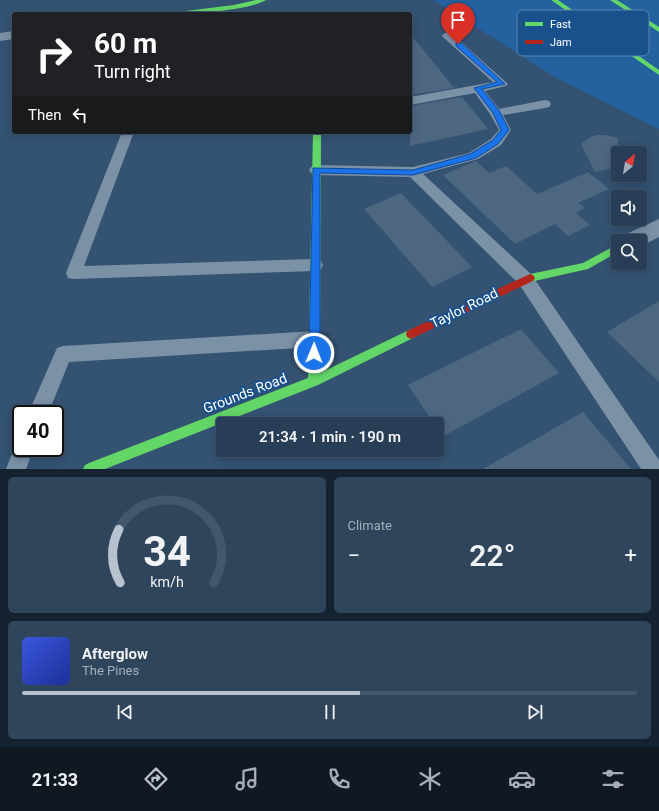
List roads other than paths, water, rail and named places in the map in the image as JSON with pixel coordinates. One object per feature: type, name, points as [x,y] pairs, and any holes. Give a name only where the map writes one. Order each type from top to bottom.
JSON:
[{"type":"main road","points":[[193,12],[234,7],[263,0]]},
{"type":"main road","points":[[554,0],[568,10]]},
{"type":"main road","points":[[613,0],[628,10]]},
{"type":"main road","points":[[649,23],[659,30]]},
{"type":"main road","points":[[634,56],[659,73]]},
{"type":"main road","points":[[314,381],[317,134]]},
{"type":"main road","name":"Taylor Road","points":[[314,381],[525,279],[585,266],[611,252]]},
{"type":"main road","name":"Grounds Road","points":[[89,469],[314,381]]},
{"type":"street","points":[[0,37],[12,35]]},
{"type":"street","points":[[645,234],[659,226]]},
{"type":"lane","points":[[412,101],[502,84],[447,35]]},
{"type":"lane","points":[[316,170],[413,172],[473,156],[496,142],[505,130],[496,112],[477,88]]},
{"type":"lane","points":[[496,112],[546,104]]},
{"type":"lane","points":[[127,134],[74,273],[315,264]]},
{"type":"lane","points":[[413,172],[525,279],[653,469]]},
{"type":"lane","points":[[42,405],[63,354],[314,339]]},
{"type":"lane","points":[[16,469],[21,457]]}]
